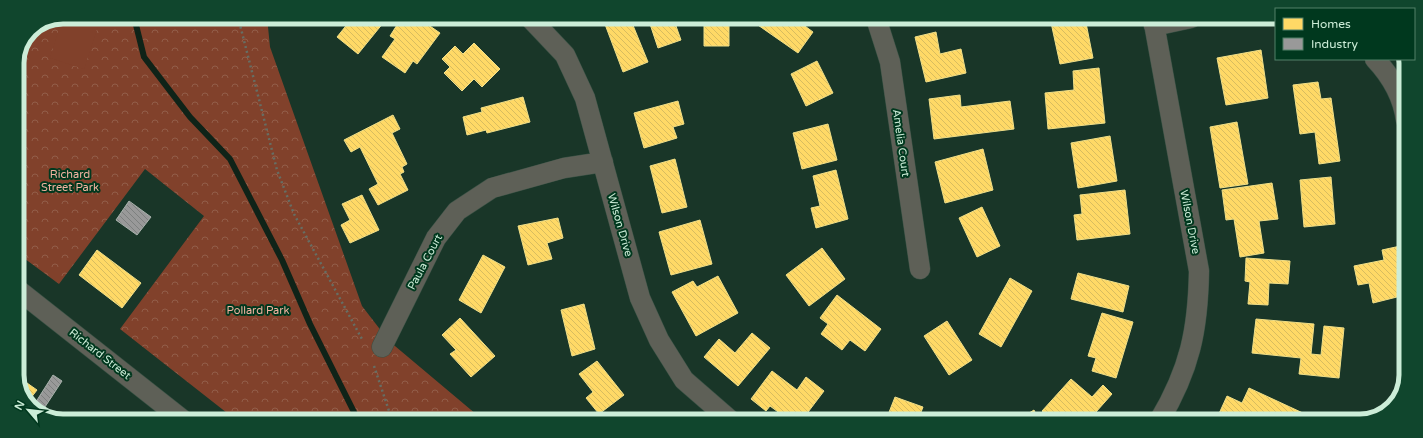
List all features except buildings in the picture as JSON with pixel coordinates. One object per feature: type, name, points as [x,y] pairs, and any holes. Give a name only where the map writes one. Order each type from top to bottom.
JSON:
[{"type":"street","name":"Wilson Drive","points":[[536,24],[565,55],[586,98],[640,298],[659,340],[684,380],[723,414]]},
{"type":"street","name":"Amelia Court","points":[[878,24],[890,62],[920,269]]},
{"type":"street","name":"Wilson Drive","points":[[1153,24],[1199,271],[1198,311],[1190,354],[1173,398],[1163,414]]},
{"type":"street","points":[[1376,60],[1385,70],[1399,96]]},
{"type":"street","name":"Paula Court","points":[[373,351],[436,238],[457,211],[492,188],[564,168],[603,162]]},
{"type":"street","name":"Richard Street","points":[[24,294],[176,414]]},
{"type":"path","points":[[240,24],[277,170],[294,214],[373,351],[390,414]]},
{"type":"green space","points":[[61,24],[92,24],[98,26],[84,69],[50,58]]},
{"type":"green space","name":"Pollard Park","points":[[63,24],[268,24],[270,47],[362,306],[389,341],[476,414],[228,414],[120,329],[204,216],[145,169],[59,284],[24,258],[24,63],[27,48],[35,35],[48,27]]},
{"type":"waterway","points":[[136,24],[144,57],[190,117],[230,159],[282,260],[310,324],[355,414]]},
{"type":"park label","name":"Richard Street Park","points":[[70,180]]}]
